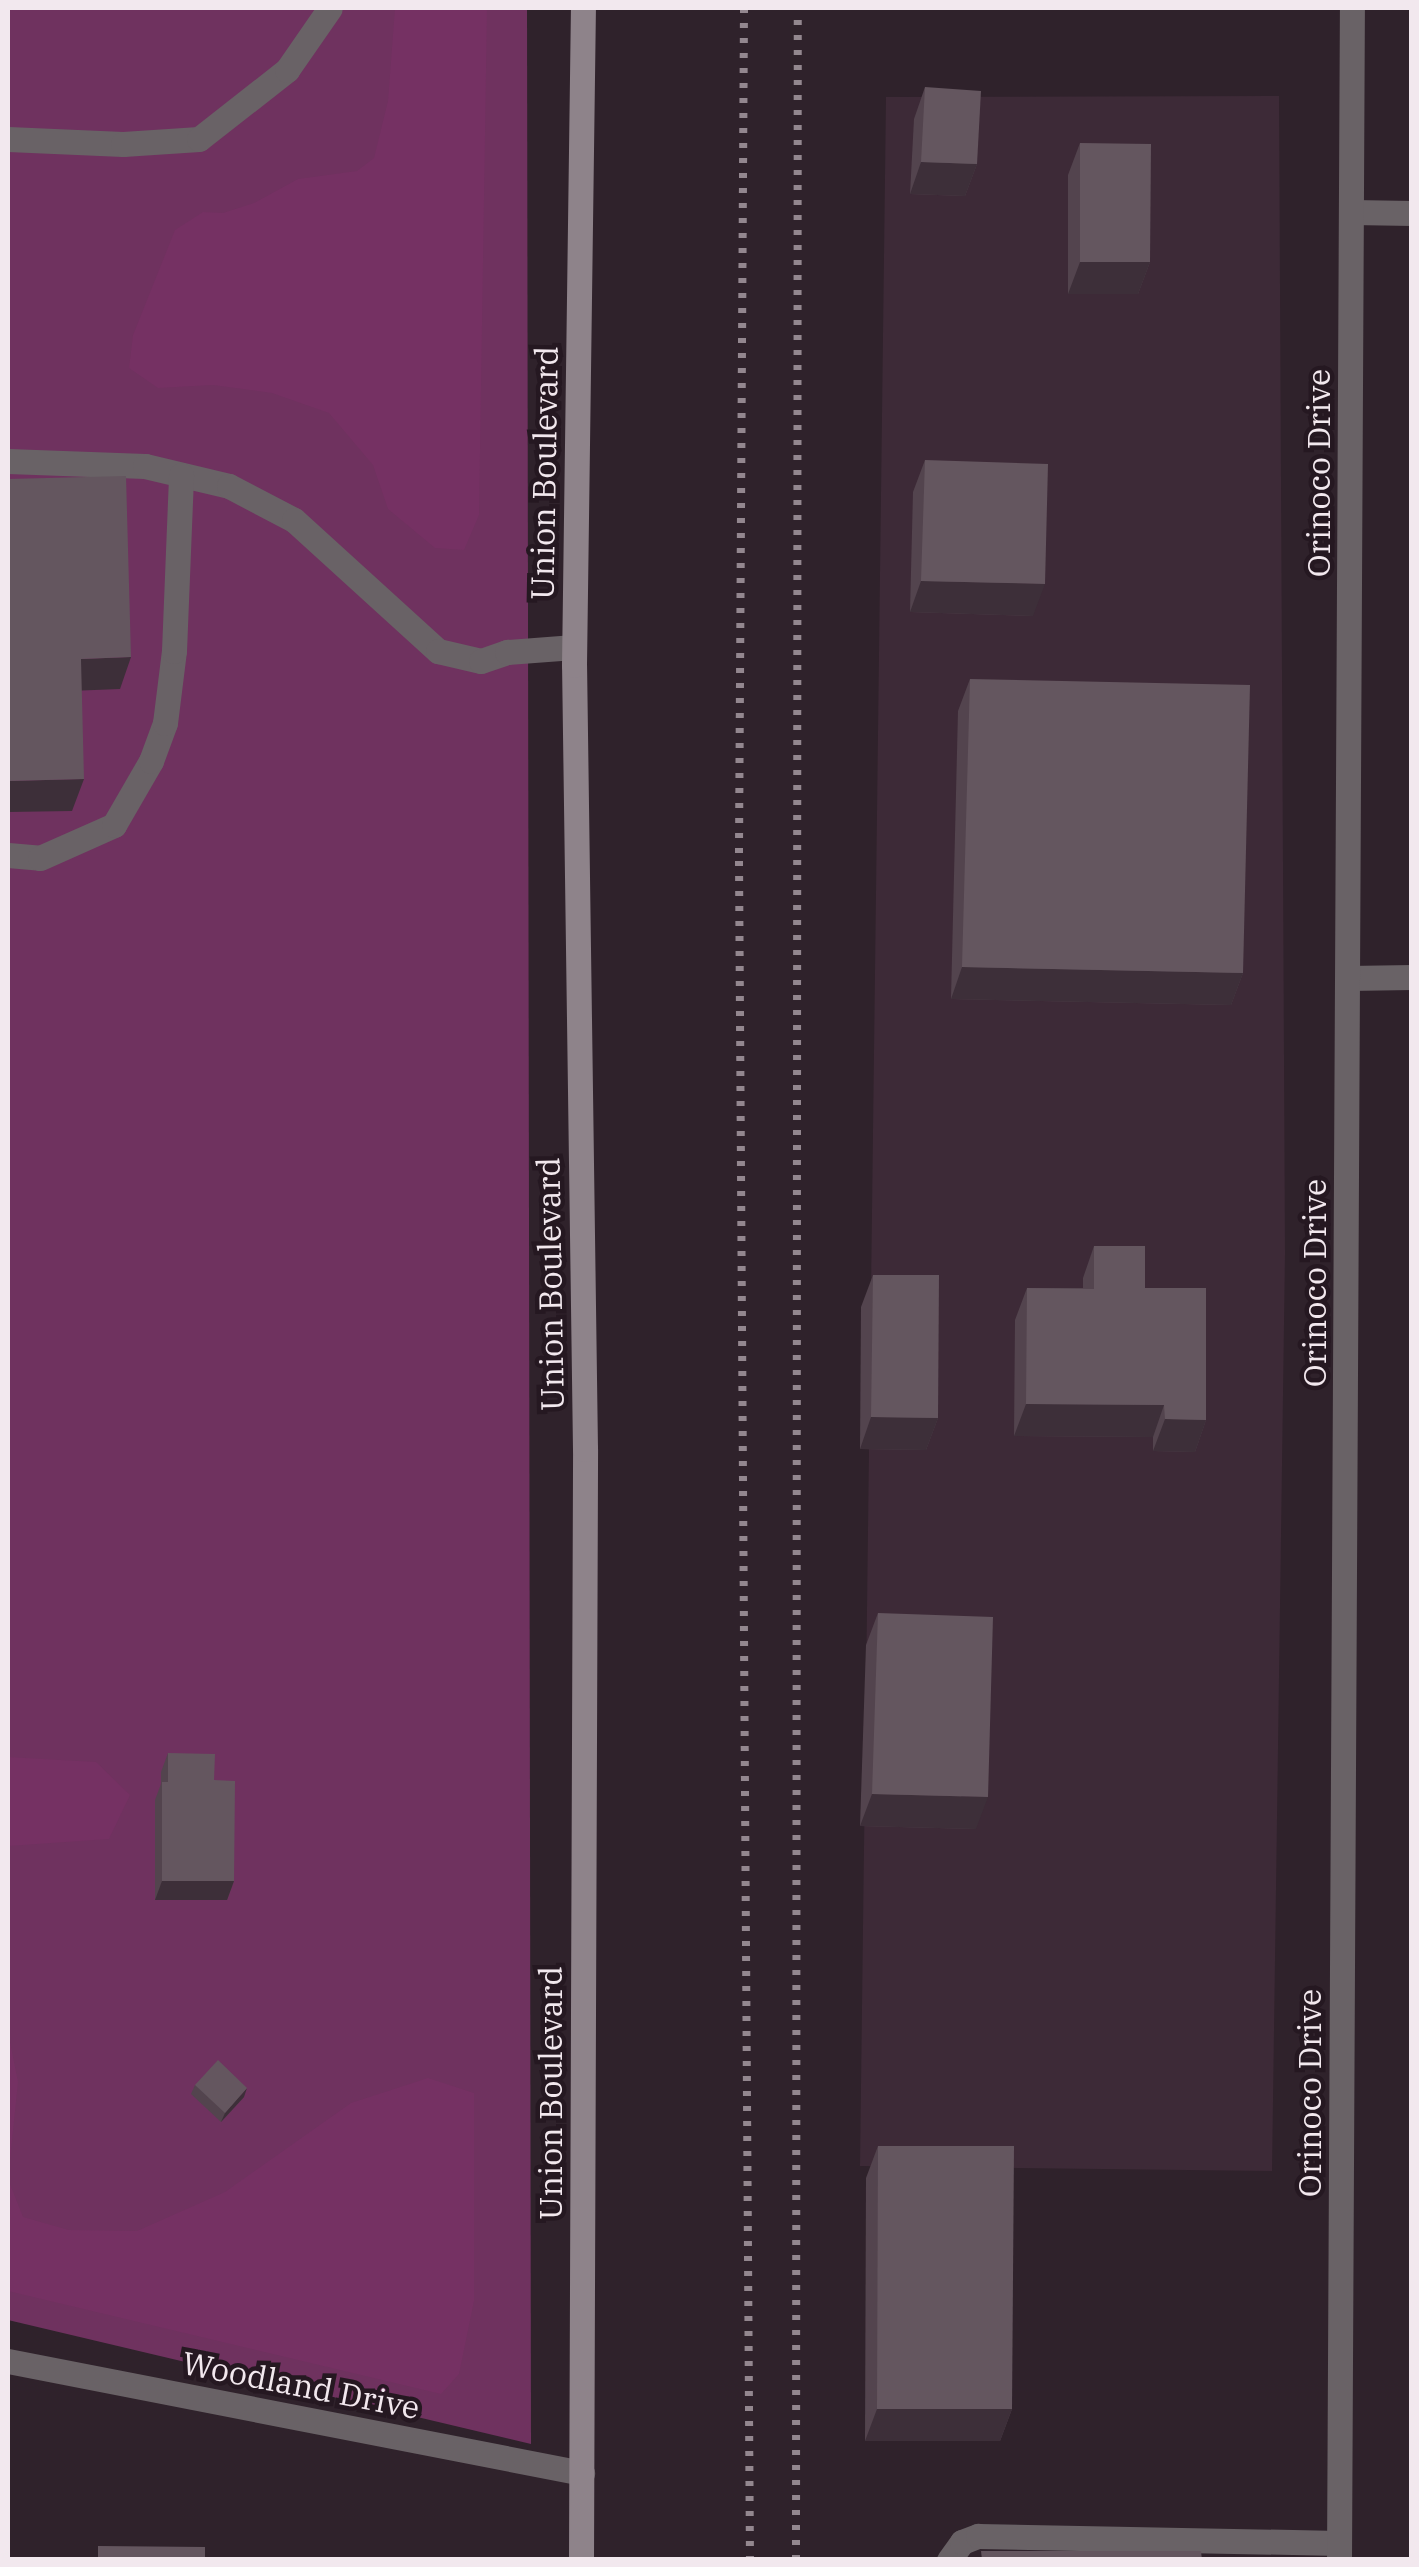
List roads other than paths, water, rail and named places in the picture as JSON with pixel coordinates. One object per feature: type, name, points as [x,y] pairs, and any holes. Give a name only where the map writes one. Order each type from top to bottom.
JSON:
[{"type":"main road","name":"Union Boulevard","points":[[581,2560],[584,1449],[574,647],[583,8]]},
{"type":"street","points":[[8,139],[123,144],[199,139],[287,70],[330,8]]},
{"type":"street","name":"Orinoco Drive","points":[[1339,2551],[1352,8]]},
{"type":"street","points":[[1352,212],[1412,212]]},
{"type":"street","points":[[8,461],[144,466],[229,486],[294,520],[438,651],[481,661],[508,652],[574,647]]},
{"type":"street","points":[[8,855],[40,858],[114,825],[151,760],[165,723],[174,651],[181,474]]},
{"type":"street","points":[[1348,978],[1412,977]]},
{"type":"street","name":"Woodland Drive","points":[[8,2362],[582,2474]]},
{"type":"street","points":[[948,2560],[962,2542],[978,2536],[1339,2551]]},
{"type":"railway","points":[[744,8],[739,861],[750,2560]]},
{"type":"railway","points":[[796,2560],[798,8]]}]
